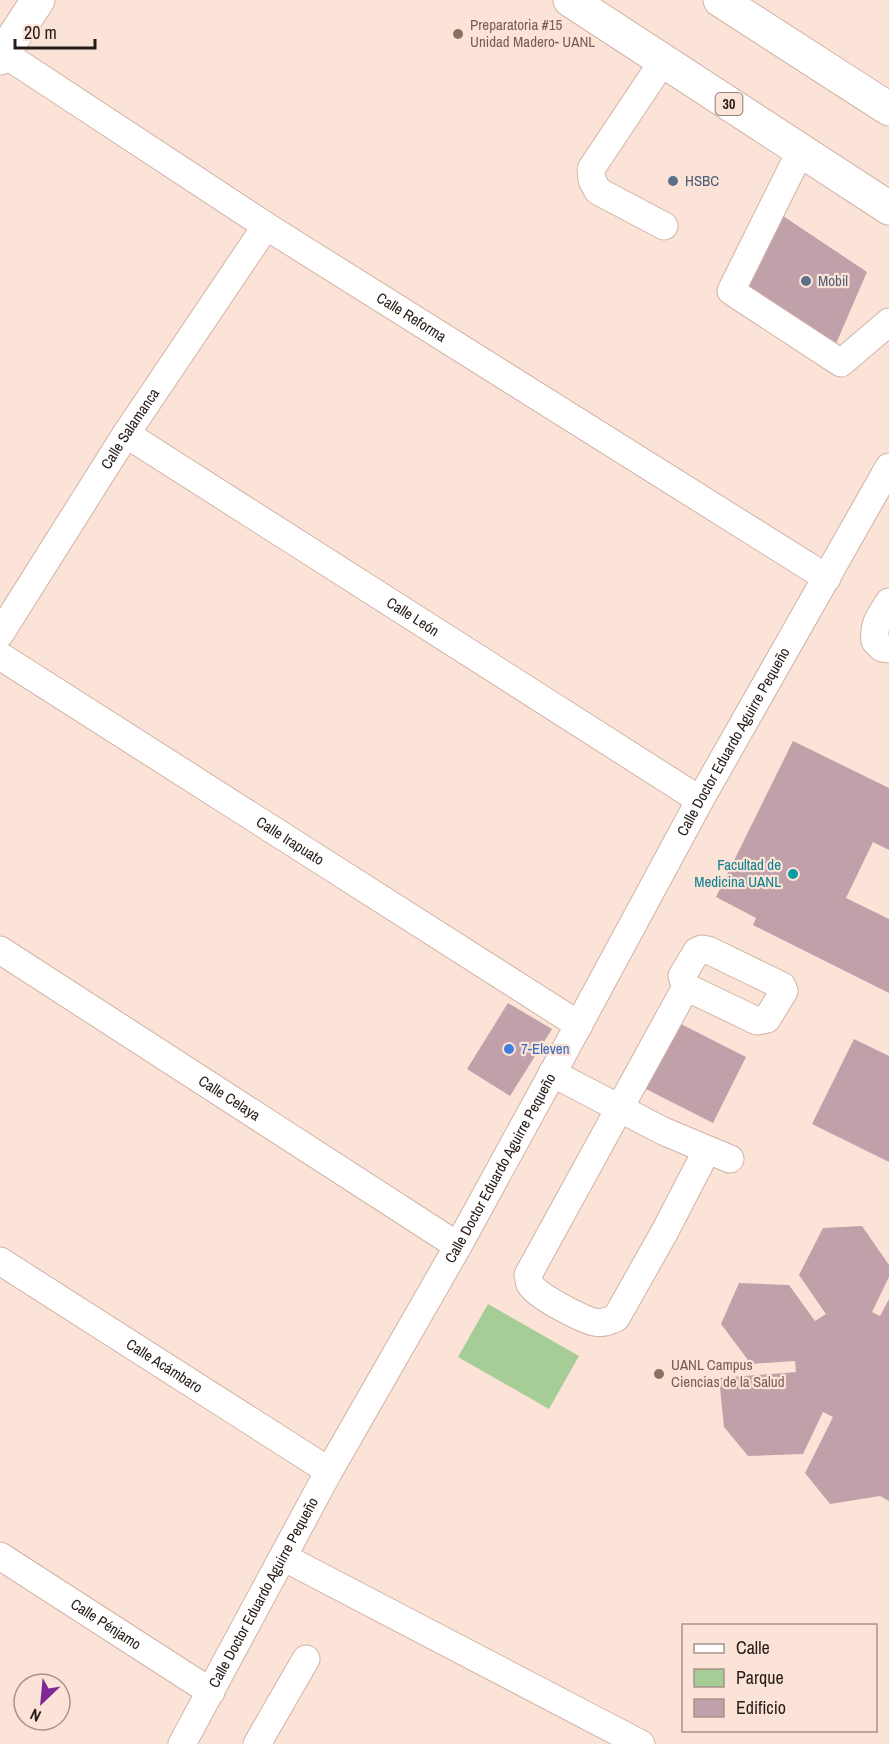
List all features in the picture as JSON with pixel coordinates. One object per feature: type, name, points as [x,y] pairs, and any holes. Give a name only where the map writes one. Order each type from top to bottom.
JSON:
[{"type":"main road","points":[[1,54],[38,0]]},
{"type":"main road","name":"30","points":[[570,0],[889,208]]},
{"type":"main road","points":[[720,0],[889,109]]},
{"type":"street","name":"Calle Reforma","points":[[1,54],[266,226],[827,578]]},
{"type":"street","points":[[663,61],[591,169],[592,180],[598,191],[664,226]]},
{"type":"street","points":[[801,150],[731,291],[841,363],[889,322]]},
{"type":"street","name":"Calle Salamanca","points":[[0,634],[126,434],[266,226]]},
{"type":"street","name":"Calle León","points":[[126,434],[700,800]]},
{"type":"street","name":"Calle Doctor Eduardo Aguirre Pequeño","points":[[182,1744],[329,1471],[458,1246],[700,800],[889,467]]},
{"type":"street","points":[[889,602],[875,626],[874,635],[875,641],[882,648],[889,649]]},
{"type":"street","name":"Calle Irapuato","points":[[0,656],[579,1025]]},
{"type":"street","name":"Calle Celaya","points":[[0,950],[458,1246]]},
{"type":"street","points":[[552,1073],[619,1108],[663,1131],[718,1154],[664,1233],[616,1318],[606,1322],[595,1323],[563,1309],[534,1290],[529,1284],[528,1275],[619,1108],[686,987]]},
{"type":"street","name":"Calle Acámbaro","points":[[0,1261],[329,1471]]},
{"type":"street","name":"Calle Pénjamo","points":[[0,1556],[211,1692]]},
{"type":"street","points":[[283,1557],[641,1744]]},
{"type":"street","points":[[258,1744],[306,1659]]},
{"type":"green space","points":[[488,1304],[579,1356],[549,1409],[458,1357]]},
{"type":"building","name":"Mobil","points":[[777,212],[867,272],[835,346],[744,289]]},
{"type":"building","name":"Facultad de Medicina UANL","points":[[793,741],[889,788],[889,850],[873,842],[846,898],[889,919],[889,993],[753,925],[756,918],[716,897]]},
{"type":"building","name":"7-Eleven","points":[[508,1003],[552,1029],[510,1096],[467,1069]]},
{"type":"building","points":[[675,1021],[746,1057],[713,1123],[642,1087]]},
{"type":"building","points":[[854,1039],[889,1056],[889,1162],[812,1124]]},
{"type":"building","points":[[862,1226],[889,1265],[889,1277],[872,1312],[880,1316],[889,1299],[889,1501],[880,1496],[830,1504],[805,1473],[833,1417],[823,1412],[803,1454],[748,1456],[724,1427],[719,1378],[796,1372],[795,1361],[751,1364],[721,1324],[739,1283],[789,1285],[815,1321],[826,1314],[799,1275],[823,1228]]},
{"type":"place","name":"Preparatoria #15 Unidad Madero- UANL","points":[[458,34]]},
{"type":"place","name":"HSBC","points":[[673,181]]},
{"type":"place","name":"Mobil","points":[[806,281]]},
{"type":"place","name":"Facultad de Medicina UANL","points":[[793,874]]},
{"type":"place","name":"7-Eleven","points":[[509,1049]]},
{"type":"place","name":"UANL Campus Ciencias de la Salud","points":[[659,1374]]}]
